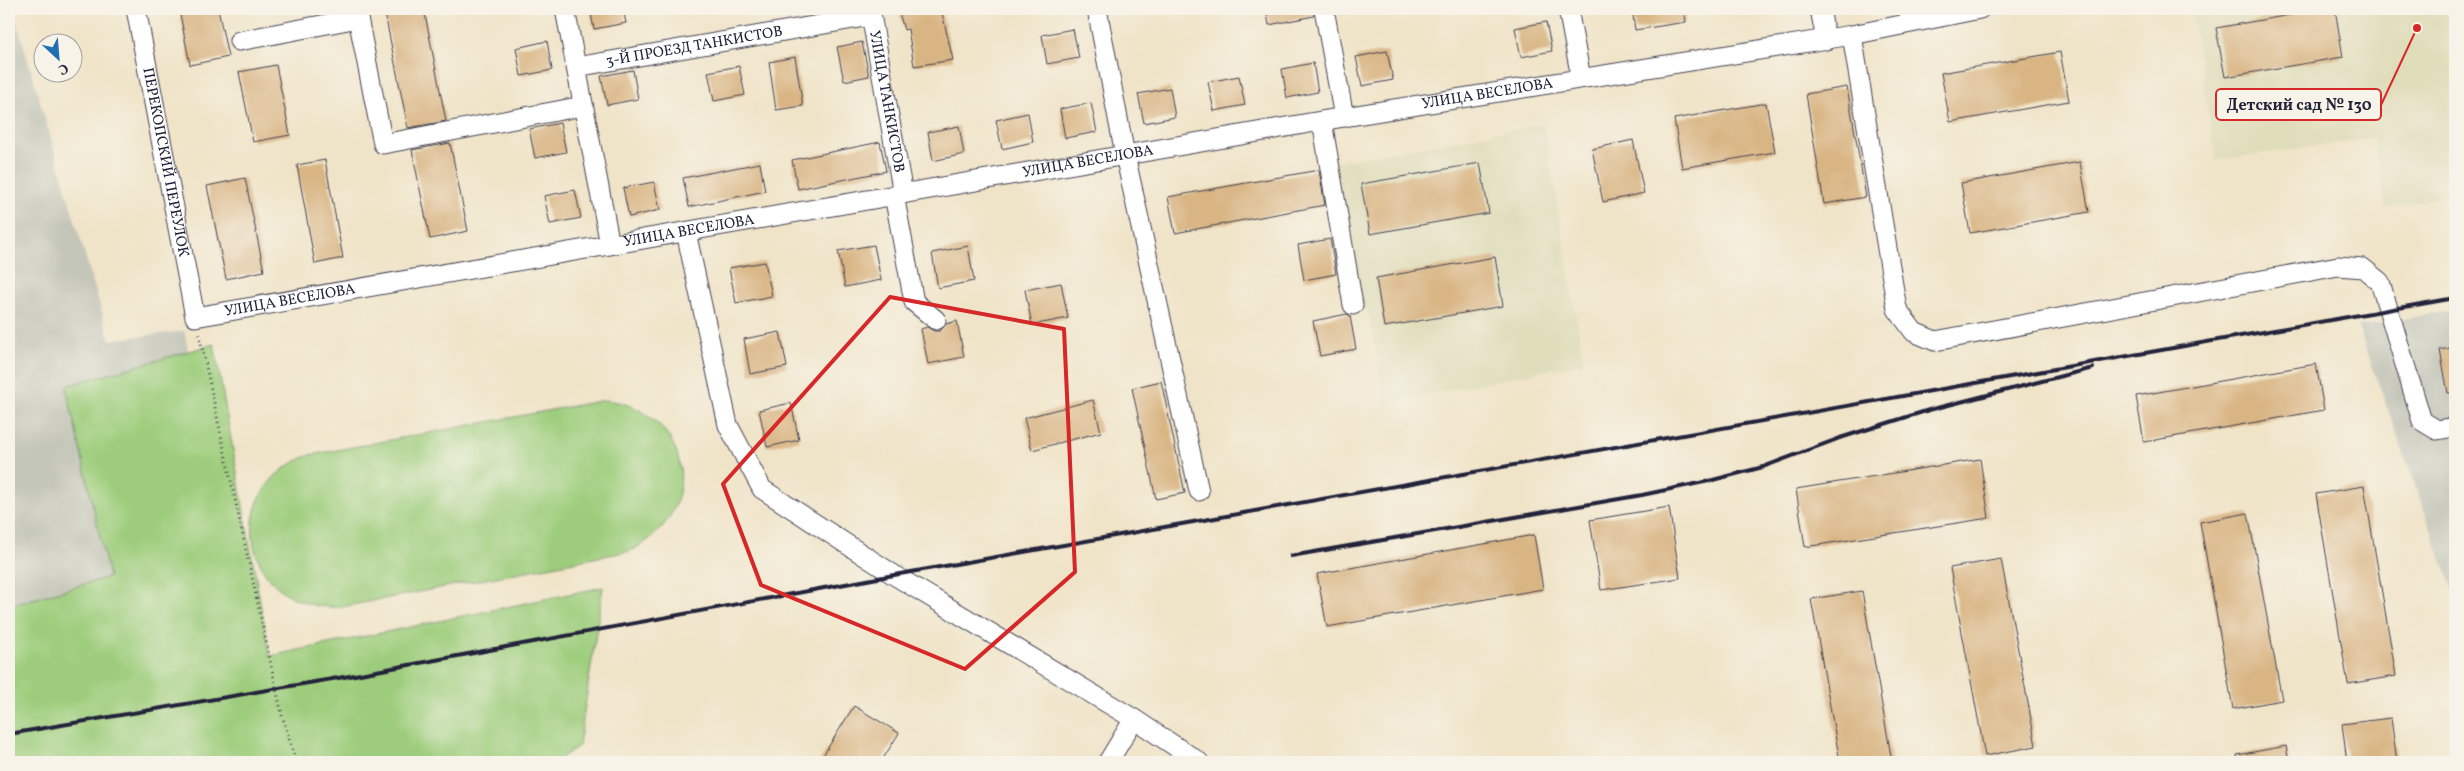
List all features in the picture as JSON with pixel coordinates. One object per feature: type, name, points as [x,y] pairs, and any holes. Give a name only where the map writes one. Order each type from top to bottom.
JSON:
[{"type":"street","name":"ПЕРЕКОПСКИЙ ПЕРЕУЛОК","points":[[136,9],[195,317]]},
{"type":"street","points":[[565,9],[610,245]]},
{"type":"street","points":[[1097,9],[1125,155],[1199,491]]},
{"type":"street","points":[[1324,9],[1344,117]]},
{"type":"street","points":[[1568,9],[1581,78]]},
{"type":"street","points":[[1820,9],[1826,40]]},
{"type":"street","name":"УЛИЦА ВЕСЕЛОВА","points":[[195,317],[1344,117],[1826,40],[1980,9]]},
{"type":"street","name":"3-Й ПРОЕЗД ТАНКИСТОВ","points":[[576,67],[871,12]]},
{"type":"street","name":"УЛИЦА ТАНКИСТОВ","points":[[871,12],[914,302],[936,320]]},
{"type":"street","points":[[239,41],[357,14],[383,144],[583,106]]},
{"type":"street","points":[[1852,35],[1897,309],[1914,332],[1935,341],[2338,266],[2362,268],[2380,282],[2422,421],[2437,430],[2455,427]]},
{"type":"street","points":[[1322,121],[1352,305]]},
{"type":"street","points":[[686,232],[728,425],[762,489],[894,575],[1134,719],[1199,762]]},
{"type":"street","points":[[1108,762],[1134,719]]},
{"type":"path","points":[[195,317],[282,715],[296,762]]},
{"type":"highlighted area","points":[[890,297],[1064,329],[1075,572],[965,669],[761,585],[723,484]]},
{"type":"shaded area","points":[[9,9],[13,9],[32,74],[32,82],[34,82],[110,340],[184,331],[263,705],[9,762]]},
{"type":"shaded area","points":[[2232,9],[2455,9],[2455,195],[2385,207],[2374,138],[2216,160],[2192,15]]},
{"type":"shaded area","points":[[1544,124],[1584,363],[1385,403],[1368,310],[1361,310],[1336,162]]},
{"type":"shaded area","points":[[2455,310],[2455,596],[2358,327]]},
{"type":"green space","points":[[214,344],[270,656],[603,587],[579,746],[555,762],[9,762],[9,606],[109,577],[66,386]]},
{"type":"green space","points":[[605,400],[634,408],[657,422],[672,442],[680,465],[680,489],[672,513],[655,534],[630,551],[342,607],[308,604],[282,591],[264,571],[254,546],[253,519],[262,494],[281,471],[310,455]]},
{"type":"building","points":[[179,9],[218,9],[228,57],[190,65]]},
{"type":"building","points":[[384,9],[424,9],[446,121],[408,128]]},
{"type":"building","points":[[590,9],[623,9],[626,23],[594,29]]},
{"type":"building","points":[[898,9],[941,9],[953,60],[914,66],[908,29],[904,30]]},
{"type":"building","points":[[1266,9],[1313,9],[1314,16],[1269,25]]},
{"type":"building","points":[[1632,9],[1684,9],[1686,22],[1635,30]]},
{"type":"building","points":[[2324,9],[2335,9],[2343,57],[2225,77],[2216,28]]},
{"type":"building","points":[[1546,22],[1552,51],[1521,57],[1515,28]]},
{"type":"building","points":[[1073,29],[1079,58],[1047,64],[1042,35]]},
{"type":"building","points":[[547,41],[552,70],[521,76],[516,48]]},
{"type":"building","points":[[862,42],[869,76],[844,81],[837,47]]},
{"type":"building","points":[[1387,51],[1393,80],[1362,86],[1356,57]]},
{"type":"building","points":[[2060,52],[2069,101],[1950,122],[1941,73]]},
{"type":"building","points":[[795,57],[803,106],[776,110],[769,62]]},
{"type":"building","points":[[1313,63],[1318,92],[1287,98],[1282,69]]},
{"type":"building","points":[[276,65],[290,135],[253,142],[239,72]]},
{"type":"building","points":[[739,66],[745,95],[714,101],[708,72]]},
{"type":"building","points":[[633,70],[638,99],[607,105],[601,76]]},
{"type":"building","points":[[1239,76],[1245,105],[1214,111],[1208,82]]},
{"type":"building","points":[[1847,87],[1866,197],[1824,204],[1806,94]]},
{"type":"building","points":[[1170,88],[1175,117],[1144,123],[1138,94]]},
{"type":"building","points":[[1091,103],[1097,132],[1065,138],[1060,109]]},
{"type":"building","points":[[1766,103],[1775,152],[1682,168],[1674,119]]},
{"type":"building","points":[[1028,113],[1033,142],[1002,149],[996,120]]},
{"type":"building","points":[[560,123],[566,152],[535,158],[529,129]]},
{"type":"building","points":[[959,126],[964,154],[933,161],[928,132]]},
{"type":"building","points":[[1633,140],[1644,193],[1603,202],[1592,149]]},
{"type":"building","points":[[880,142],[886,171],[798,189],[792,160]]},
{"type":"building","points":[[450,143],[468,231],[430,239],[412,150]]},
{"type":"building","points":[[325,160],[343,258],[315,264],[297,165]]},
{"type":"building","points":[[2080,162],[2089,212],[1970,233],[1961,183]]},
{"type":"building","points":[[760,163],[765,191],[689,207],[683,178]]},
{"type":"building","points":[[1480,163],[1489,213],[1370,234],[1361,184]]},
{"type":"building","points":[[1319,170],[1325,205],[1175,233],[1168,197]]},
{"type":"building","points":[[245,178],[264,271],[226,279],[207,186]]},
{"type":"building","points":[[654,182],[660,210],[629,217],[623,188]]},
{"type":"building","points":[[575,190],[581,218],[550,224],[544,196]]},
{"type":"building","points":[[1330,239],[1336,274],[1304,280],[1298,245]]},
{"type":"building","points":[[874,245],[881,280],[845,287],[838,251]]},
{"type":"building","points":[[968,246],[974,281],[938,288],[932,253]]},
{"type":"building","points":[[1495,257],[1503,306],[1384,327],[1376,278]]},
{"type":"building","points":[[765,262],[772,296],[736,303],[729,268]]},
{"type":"building","points":[[1061,283],[1068,318],[1032,325],[1025,290]]},
{"type":"building","points":[[1347,314],[1350,316],[1356,349],[1320,356],[1313,321]]},
{"type":"building","points":[[957,321],[964,357],[928,364],[921,329],[927,327],[934,331],[940,331],[946,324]]},
{"type":"building","points":[[780,332],[787,367],[750,374],[744,339]]},
{"type":"building","points":[[2455,347],[2455,392],[2448,393],[2440,350]]},
{"type":"building","points":[[2316,364],[2324,410],[2144,442],[2136,396]]},
{"type":"building","points":[[1161,381],[1185,493],[1156,499],[1132,388]]},
{"type":"building","points":[[1093,400],[1101,432],[1032,450],[1024,418]]},
{"type":"building","points":[[791,403],[799,440],[767,447],[759,410]]},
{"type":"building","points":[[1980,459],[1989,518],[1805,547],[1796,489]]},
{"type":"building","points":[[2364,486],[2396,676],[2348,684],[2316,494]]},
{"type":"building","points":[[1669,507],[1680,578],[1601,590],[1590,520]]},
{"type":"building","points":[[2248,513],[2282,700],[2233,709],[2200,522]]},
{"type":"building","points":[[1534,535],[1543,589],[1327,627],[1317,574]]},
{"type":"building","points":[[2001,559],[2036,746],[1985,756],[1950,568]]},
{"type":"building","points":[[1862,591],[1892,762],[1840,762],[1811,599]]},
{"type":"building","points":[[854,706],[899,733],[881,762],[819,762]]},
{"type":"building","points":[[2391,718],[2397,762],[2347,762],[2342,724]]},
{"type":"building","points":[[2286,746],[2289,762],[2238,762],[2237,755]]},
{"type":"railway","points":[[9,734],[344,677],[894,575],[2455,298]]},
{"type":"railway","points":[[1291,556],[1642,495],[1709,481],[1763,467],[1840,438],[1929,410],[2093,368]]},
{"type":"place","name":"Детский сад № 130","points":[[2417,28]]}]
